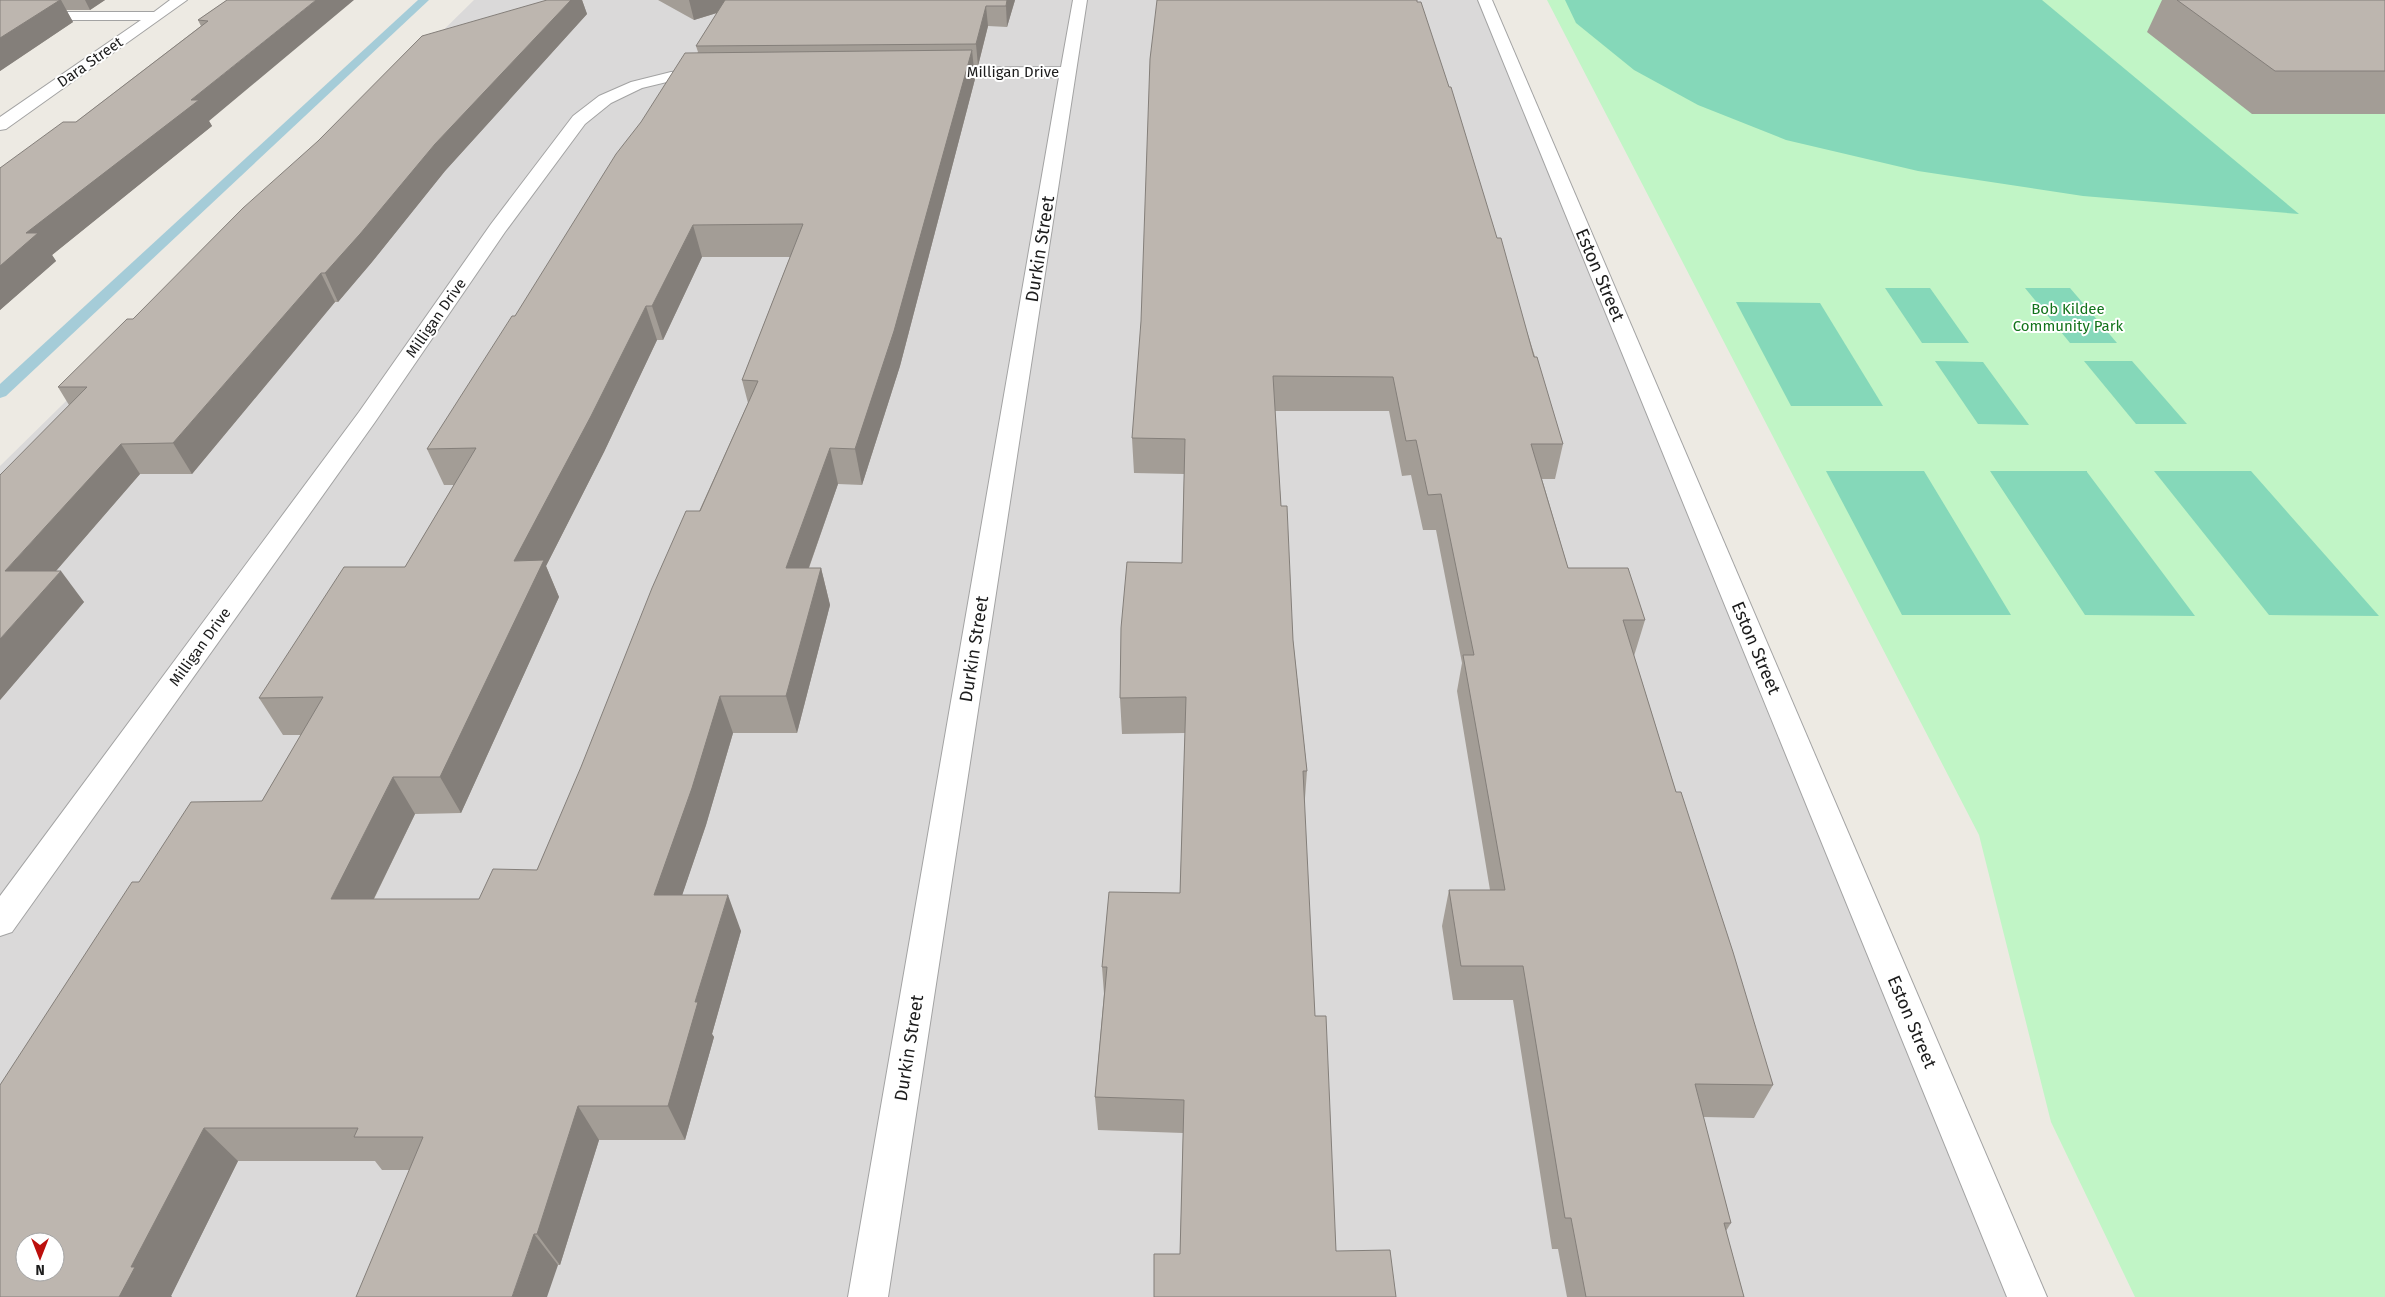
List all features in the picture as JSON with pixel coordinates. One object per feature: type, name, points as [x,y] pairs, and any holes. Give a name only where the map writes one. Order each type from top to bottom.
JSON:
[{"type":"street","name":"Dara Street","points":[[0,125],[180,0]]},
{"type":"street","name":"Durkin Street","points":[[868,1297],[1080,0]]},
{"type":"street","name":"Eston Street","points":[[1485,0],[2026,1297]]},
{"type":"street","points":[[0,16],[157,16]]},
{"type":"street","name":"Milligan Drive","points":[[921,73],[1069,72]]},
{"type":"street","name":"Milligan Drive","points":[[0,922],[368,417],[498,228],[579,120],[589,109],[611,96],[641,85],[698,74],[727,74]]},
{"type":"shaded area","points":[[474,0],[1486,0],[2039,1297],[0,1297],[0,466]]},
{"type":"green space","name":"Bob Kildee Community Park","points":[[1547,0],[2385,0],[2385,1297],[2135,1297],[2051,1122],[1979,835]]},
{"type":"green space","points":[[1565,0],[2042,0],[2299,214],[2083,196],[1918,171],[1786,140],[1698,105],[1634,70],[1576,23]]},
{"type":"green space","points":[[1885,288],[1930,288],[1969,343],[1922,343]]},
{"type":"green space","points":[[2025,288],[2070,288],[2117,343],[2070,343]]},
{"type":"green space","points":[[1736,302],[1820,303],[1883,406],[1791,406]]},
{"type":"green space","points":[[1935,361],[1983,362],[2029,425],[1978,424]]},
{"type":"green space","points":[[2084,361],[2132,361],[2187,424],[2136,424]]},
{"type":"green space","points":[[1826,471],[1924,471],[2011,615],[1902,615]]},
{"type":"green space","points":[[1990,471],[2087,471],[2195,616],[2085,615]]},
{"type":"green space","points":[[2154,471],[2251,471],[2379,616],[2269,615]]},
{"type":"building","points":[[0,0],[60,0],[0,38]]},
{"type":"building","points":[[227,0],[316,0],[191,100],[199,100],[26,233],[38,233],[0,266],[0,168],[63,122],[76,122],[208,21],[198,20]]},
{"type":"building","points":[[547,0],[571,0],[435,144],[360,234],[325,273],[321,273],[173,443],[121,444],[5,571],[61,571],[0,639],[0,475],[87,387],[58,387],[127,319],[133,319],[243,208],[318,141],[422,36]]},
{"type":"building","points":[[725,0],[1007,0],[1006,6],[986,6],[976,44],[696,46]]},
{"type":"building","points":[[1157,0],[1417,0],[1417,2],[1421,2],[1449,87],[1451,87],[1497,238],[1501,238],[1534,357],[1537,357],[1563,444],[1531,444],[1568,568],[1628,568],[1645,620],[1623,620],[1676,792],[1681,792],[1733,952],[1773,1085],[1695,1084],[1731,1223],[1724,1223],[1744,1297],[1586,1297],[1571,1218],[1565,1218],[1523,966],[1461,966],[1449,890],[1505,890],[1463,655],[1474,655],[1441,494],[1428,495],[1416,440],[1406,441],[1393,377],[1273,376],[1281,506],[1287,506],[1293,640],[1307,771],[1303,771],[1315,1016],[1326,1016],[1336,1251],[1390,1250],[1396,1297],[1154,1297],[1154,1254],[1180,1254],[1184,1100],[1095,1097],[1107,967],[1102,967],[1109,892],[1180,893],[1186,697],[1120,698],[1121,628],[1127,562],[1182,563],[1185,439],[1132,438],[1141,321],[1150,59]]},
{"type":"building","points":[[2177,0],[2385,0],[2385,71],[2275,71]]},
{"type":"building","points":[[972,50],[894,331],[855,449],[830,448],[786,568],[821,568],[786,696],[720,696],[692,788],[654,895],[728,895],[695,1002],[698,1002],[668,1106],[578,1106],[537,1234],[534,1234],[512,1297],[356,1297],[423,1137],[354,1137],[358,1128],[204,1128],[131,1267],[135,1267],[119,1297],[0,1297],[0,1085],[132,882],[139,882],[191,802],[262,801],[323,697],[259,698],[344,567],[405,567],[476,448],[427,449],[512,316],[515,316],[616,154],[641,122],[685,53]],"holes":[[[803,224],[742,380],[758,381],[700,511],[686,511],[652,588],[581,767],[537,870],[493,869],[479,899],[331,899],[393,777],[440,777],[544,560],[514,561],[591,416],[646,306],[652,306],[693,225]]]},
{"type":"waterway","points":[[0,393],[424,0]]}]
